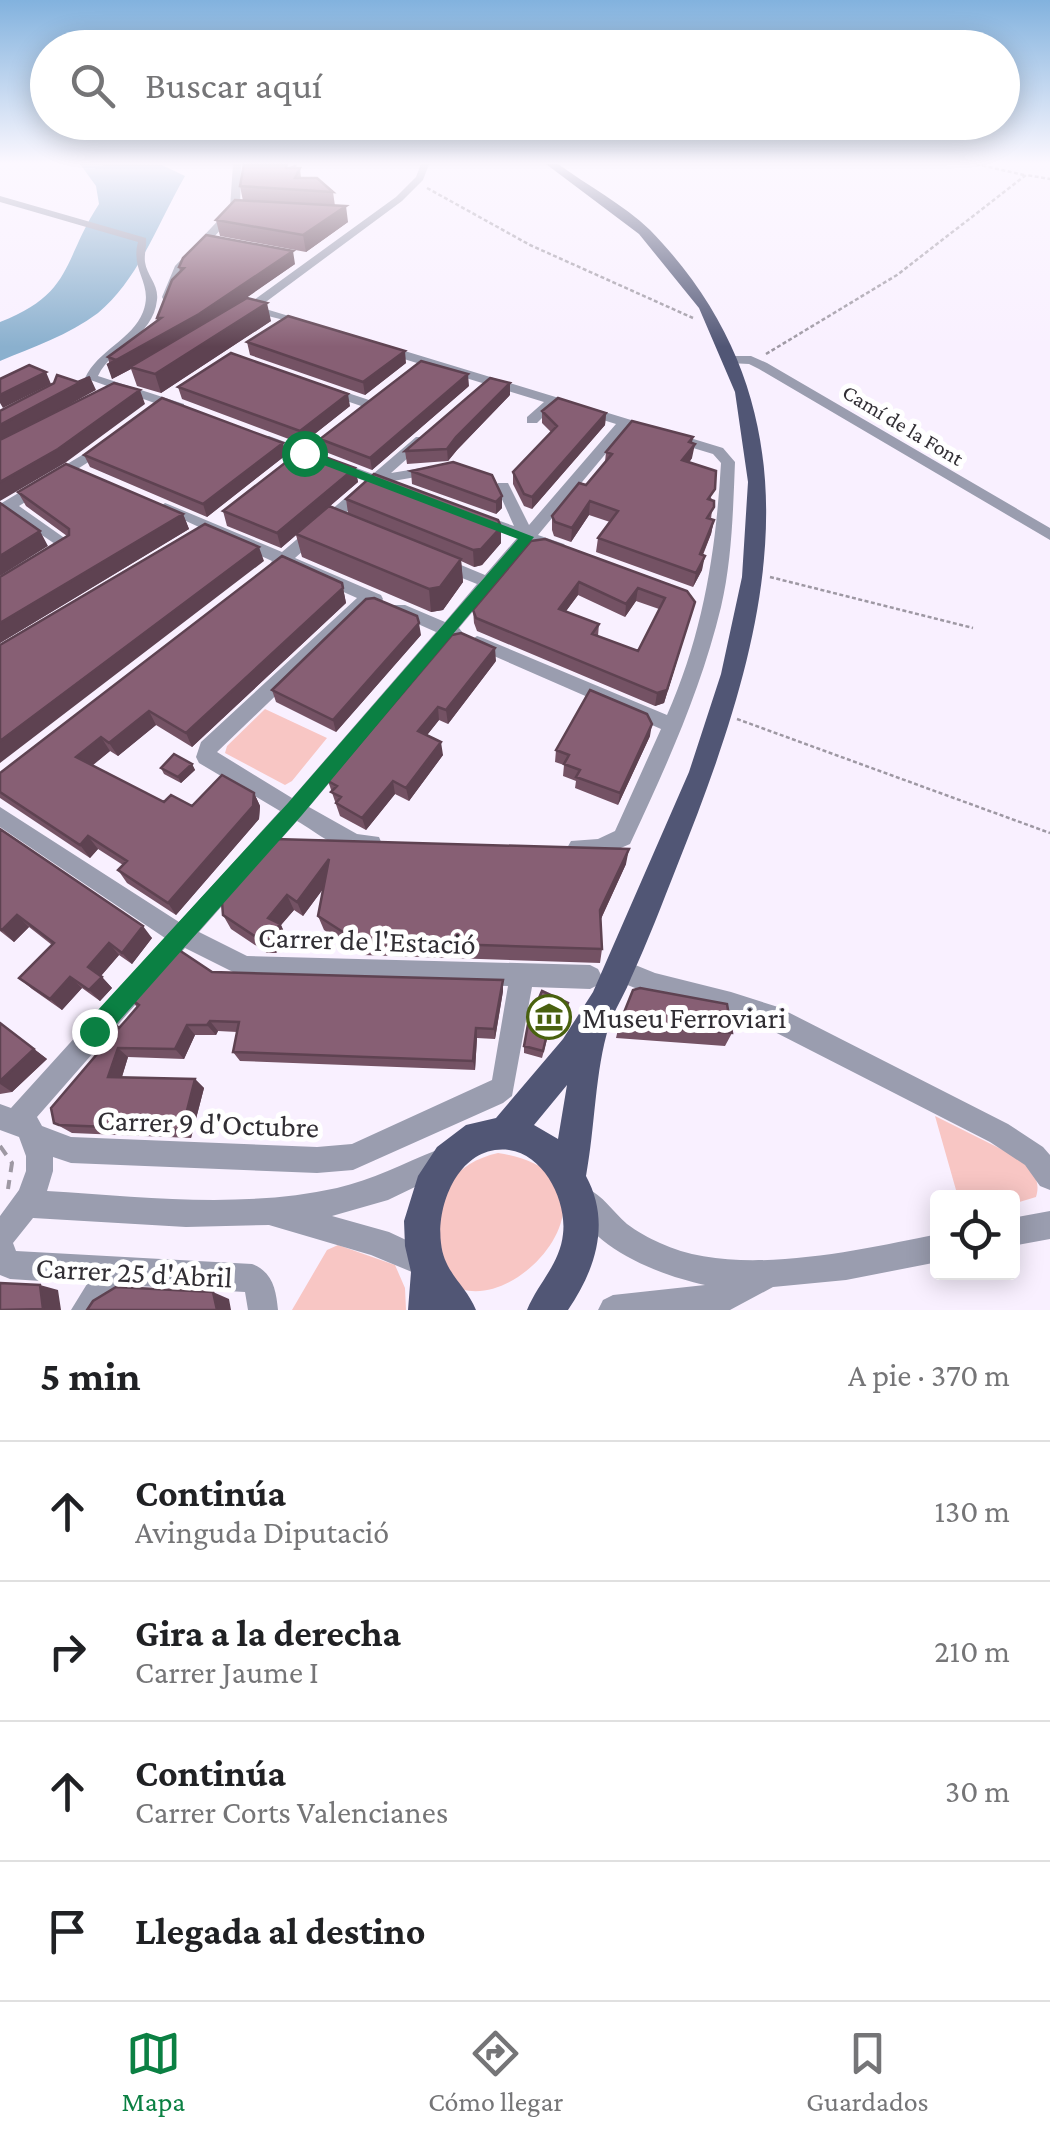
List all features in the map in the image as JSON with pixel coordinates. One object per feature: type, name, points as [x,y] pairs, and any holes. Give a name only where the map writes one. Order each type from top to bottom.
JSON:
[{"type":"main road","points":[[505,1134],[594,1022],[618,970],[675,840],[722,714],[754,572],[759,514],[756,457],[742,360],[706,321],[692,282],[637,225]]},
{"type":"main road","points":[[572,1180],[594,1022]]},
{"type":"main road","points":[[456,1310],[427,1283],[421,1239],[425,1202],[439,1170],[454,1154],[470,1142],[505,1134],[529,1139],[552,1152],[572,1180],[582,1212],[580,1253],[564,1292],[546,1310]]},
{"type":"street","points":[[84,225],[144,242],[139,259],[152,300],[142,326],[91,374],[94,382],[170,398],[199,414]]},
{"type":"street","points":[[126,344],[153,328],[179,268],[220,225]]},
{"type":"street","points":[[234,318],[352,225]]},
{"type":"street","points":[[310,260],[358,225]]},
{"type":"street","points":[[206,240],[226,244]]},
{"type":"street","points":[[251,308],[328,331]]},
{"type":"street","points":[[276,329],[290,320]]},
{"type":"street","points":[[366,343],[718,452],[728,462],[725,530],[713,605],[673,726],[624,837],[600,848],[562,847]]},
{"type":"street","name":"Camí de la Font","points":[[742,360],[1050,535]]},
{"type":"street","points":[[409,372],[423,361]]},
{"type":"street","points":[[101,398],[134,379]]},
{"type":"street","points":[[475,393],[489,380]]},
{"type":"street","points":[[317,386],[367,404]]},
{"type":"street","points":[[355,414],[381,393]]},
{"type":"street","points":[[148,413],[170,398]]},
{"type":"street","points":[[532,420],[553,400]]},
{"type":"street","points":[[0,1241],[18,1197],[40,1168],[17,1124],[160,956],[295,809],[625,422]]},
{"type":"street","points":[[255,582],[432,430]]},
{"type":"street","points":[[252,434],[311,448],[409,492]]},
{"type":"street","points":[[32,568],[66,546],[4,508],[72,469],[118,435]]},
{"type":"street","points":[[288,466],[311,448]]},
{"type":"street","points":[[375,480],[450,467]]},
{"type":"street","points":[[72,469],[90,476]]},
{"type":"street","points":[[503,486],[527,537]]},
{"type":"street","points":[[141,498],[673,726]]},
{"type":"street","points":[[460,512],[583,558]]},
{"type":"street","points":[[193,536],[226,514]]},
{"type":"street","points":[[331,518],[348,525]]},
{"type":"street","points":[[418,554],[487,582]]},
{"type":"street","points":[[368,596],[208,748],[206,757],[355,843],[392,844]]},
{"type":"street","points":[[694,598],[713,605]]},
{"type":"street","name":"Carrer de l'Estació","points":[[0,816],[164,926],[209,951],[255,968],[522,981],[590,977]]},
{"type":"street","points":[[618,970],[646,984],[737,1003],[769,1016],[999,1132],[1034,1156],[1050,1176]]},
{"type":"street","name":"Carrer 9 d'Octubre","points":[[17,1124],[72,1150],[317,1160],[352,1156],[494,1094],[504,1086],[522,981]]},
{"type":"street","points":[[274,1214],[362,1197],[405,1181],[454,1154]]},
{"type":"street","points":[[572,1180],[600,1223],[642,1252],[693,1271],[762,1280]]},
{"type":"street","points":[[18,1197],[274,1214],[398,1248],[427,1283]]},
{"type":"street","points":[[1020,1231],[1050,1225]]},
{"type":"street","name":"Carrer 25 d'Abril","points":[[0,1241],[4,1262],[10,1266],[252,1278],[264,1307]]},
{"type":"street","points":[[613,1310],[726,1297],[762,1280],[930,1249]]},
{"type":"street","points":[[86,1310],[114,1270]]},
{"type":"path","points":[[494,225],[530,245],[706,321]]},
{"type":"path","points":[[742,360],[774,351],[897,275],[962,225]]},
{"type":"path","points":[[754,572],[973,628]]},
{"type":"path","points":[[722,714],[1050,834]]},
{"type":"path","points":[[0,1146],[12,1163],[18,1197]]},
{"type":"shaded area","points":[[265,709],[327,738],[285,785],[225,753],[227,746]]},
{"type":"shaded area","points":[[935,1116],[1023,1160],[1037,1181],[1036,1197],[1020,1202],[1020,1190],[956,1190]]},
{"type":"shaded area","points":[[498,1153],[538,1165],[559,1186],[563,1210],[555,1236],[538,1260],[514,1279],[487,1290],[461,1289],[440,1257],[439,1211],[457,1174]]},
{"type":"shaded area","points":[[338,1245],[395,1265],[405,1288],[406,1310],[292,1310],[327,1250]]},
{"type":"water","points":[[86,225],[159,225],[137,267],[98,313],[51,340],[0,361],[0,322],[41,299],[63,274]]},
{"type":"building","points":[[246,225],[318,225],[303,235]]},
{"type":"building","points":[[206,235],[293,251],[199,314],[107,365],[116,360],[108,357],[161,318],[157,318],[172,280],[184,268],[179,267],[183,258]]},
{"type":"building","points":[[247,298],[267,303],[155,374],[130,367]]},
{"type":"building","points":[[288,316],[405,351],[363,382],[247,342]]},
{"type":"building","points":[[231,353],[348,394],[300,431],[178,387]]},
{"type":"building","points":[[421,361],[468,374],[370,458],[320,439]]},
{"type":"building","points":[[29,365],[46,372],[0,395],[0,379]]},
{"type":"building","points":[[57,375],[78,382],[90,377],[0,425],[0,411],[54,383]]},
{"type":"building","points":[[490,378],[510,383],[447,449],[405,451]]},
{"type":"building","points":[[114,383],[140,390],[58,449],[0,482],[0,440]]},
{"type":"building","points":[[162,398],[283,443],[203,504],[84,455]]},
{"type":"building","points":[[558,398],[606,413],[532,497],[524,494],[513,472],[557,426],[542,411]]},
{"type":"building","points":[[632,421],[693,437],[689,442],[695,444],[682,460],[716,471],[715,489],[708,499],[714,501],[714,507],[707,518],[714,520],[700,554],[705,556],[696,573],[598,538],[618,511],[590,501],[572,528],[555,522],[552,516],[579,483],[586,485],[612,454],[606,452]]},
{"type":"building","points":[[303,449],[355,468],[277,533],[223,511]]},
{"type":"building","points":[[453,462],[492,475],[502,496],[496,502],[411,471]]},
{"type":"building","points":[[66,464],[183,514],[0,623],[0,577],[69,535],[69,529],[18,492]]},
{"type":"building","points":[[374,474],[498,520],[501,527],[481,549],[473,550],[346,499]]},
{"type":"building","points":[[0,503],[40,531],[0,556]]},
{"type":"building","points":[[329,506],[461,559],[440,587],[429,589],[296,534]]},
{"type":"building","points":[[205,524],[259,547],[0,741],[0,645]]},
{"type":"building","points":[[545,539],[687,591],[695,602],[667,690],[657,693],[476,618],[473,610],[531,541]],"holes":[[[579,582],[626,604],[638,588],[665,598],[638,651],[592,634],[599,624],[559,609]]]},
{"type":"building","points":[[282,556],[342,583],[343,588],[186,733],[149,711],[109,743],[101,737],[76,757],[164,802],[171,795],[192,806],[222,775],[254,793],[253,806],[168,903],[118,870],[127,861],[88,836],[80,845],[0,792],[0,773]]},
{"type":"building","points":[[374,598],[417,616],[419,623],[333,720],[272,690],[366,599]]},
{"type":"building","points":[[461,633],[495,648],[446,710],[438,707],[418,731],[441,742],[406,788],[393,781],[362,818],[336,803],[341,797],[331,792],[337,786],[328,781],[452,635]]},
{"type":"building","points":[[590,690],[647,714],[652,724],[620,793],[576,777],[580,770],[564,764],[569,755],[556,750]]},
{"type":"building","points":[[174,754],[192,764],[178,777],[161,768]]},
{"type":"building","points":[[0,829],[143,926],[122,953],[109,943],[88,967],[102,977],[89,990],[70,977],[50,999],[19,978],[54,943],[17,915],[0,929]]},
{"type":"building","points":[[275,839],[629,849],[600,910],[602,949],[357,941],[318,916],[329,859],[297,902],[287,895],[268,918],[280,924],[269,939],[259,939],[223,915],[222,902]]},
{"type":"building","points":[[173,946],[212,972],[503,980],[494,1029],[476,1028],[473,1061],[233,1052],[239,1022],[210,1021],[207,1025],[187,1025],[175,1049],[118,1048],[108,1077],[195,1079],[182,1130],[54,1123],[51,1108],[103,1047],[84,1046],[108,1019],[119,1028],[139,1005],[128,997]]},
{"type":"building","points":[[640,988],[727,1004],[732,1033],[619,1025],[633,990]]},
{"type":"building","points":[[542,991],[568,1003],[558,1029],[549,1025],[543,1051],[524,1046],[528,1024]]},
{"type":"building","points":[[0,1023],[34,1049],[0,1081]]},
{"type":"building","points":[[0,1283],[40,1285],[43,1309],[0,1310]]},
{"type":"building","points":[[116,1287],[213,1292],[217,1310],[87,1310],[93,1301]]},
{"type":"place","name":"Museu Ferroviari","points":[[549,1017]]},
{"type":"route","points":[[94,1031],[295,809],[527,537],[304,453]]}]
